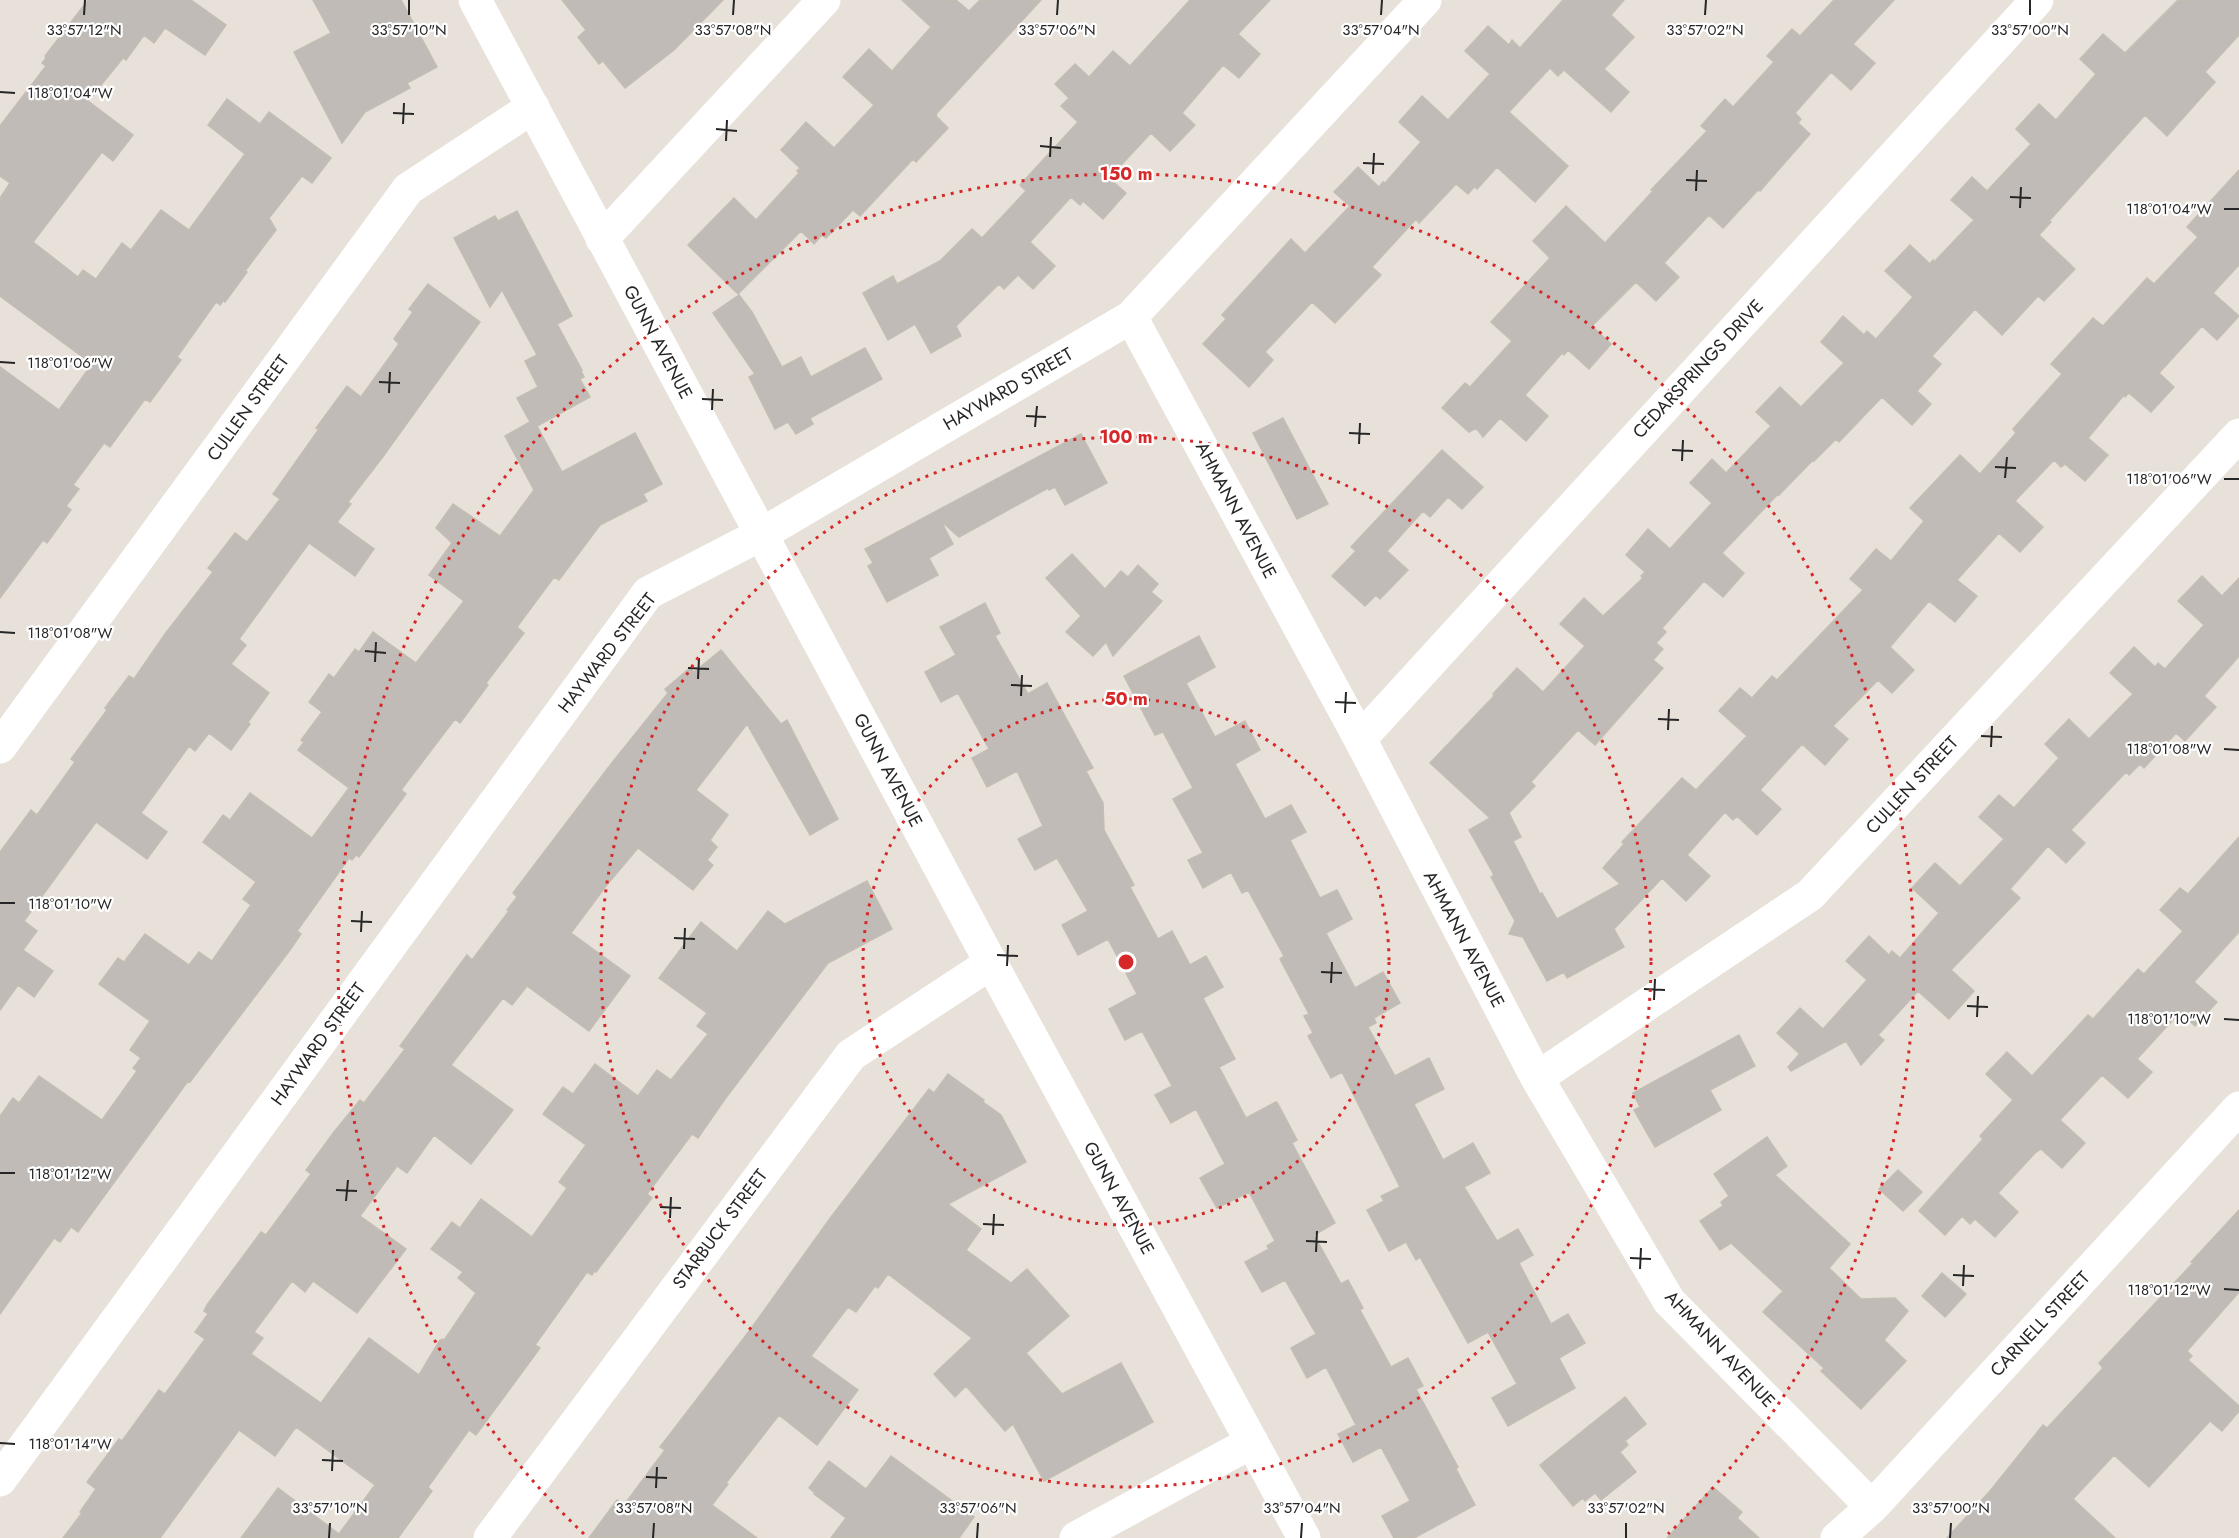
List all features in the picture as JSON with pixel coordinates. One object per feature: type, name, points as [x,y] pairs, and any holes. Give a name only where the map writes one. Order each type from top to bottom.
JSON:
[{"type":"street","name":"GUNN AVENUE","points":[[475,0],[991,963],[1304,1538]]},
{"type":"street","points":[[602,239],[824,0]]},
{"type":"street","name":"HAYWARD STREET","points":[[0,1480],[648,593],[762,534],[1131,317],[1425,0]]},
{"type":"street","name":"CEDARSPRINGS DRIVE","points":[[1360,739],[2037,0]]},
{"type":"street","name":"CULLEN STREET","points":[[0,747],[408,189],[533,107]]},
{"type":"street","name":"AHMANN AVENUE","points":[[1131,317],[1360,739],[1537,1078],[1669,1300],[1872,1507]]},
{"type":"street","name":"CULLEN STREET","points":[[1537,1078],[1810,895],[2239,435]]},
{"type":"street","name":"STARBUCK STREET","points":[[490,1538],[851,1055],[991,963]]},
{"type":"street","name":"CARNELL STREET","points":[[1838,1538],[1872,1507],[2239,1108]]},
{"type":"street","points":[[1076,1538],[1252,1442]]},
{"type":"building","points":[[88,0],[191,0],[226,25],[205,55],[165,28],[154,43],[144,35],[126,60],[123,58],[88,101],[133,135],[113,161],[102,152],[33,242],[78,277],[83,270],[96,279],[122,243],[131,250],[161,210],[189,230],[245,154],[208,125],[227,99],[260,124],[269,112],[331,158],[312,183],[302,176],[269,218],[276,230],[245,271],[247,272],[225,302],[224,300],[220,305],[216,302],[177,357],[181,360],[150,402],[145,399],[110,447],[104,443],[73,485],[79,489],[66,506],[71,510],[47,543],[43,540],[0,598],[0,367],[59,410],[92,364],[0,296],[0,198],[10,183],[0,176],[0,126],[46,66],[42,63],[45,56]]},
{"type":"building","points":[[313,0],[401,0],[437,67],[407,83],[410,88],[365,112],[342,143],[294,52],[331,33]]},
{"type":"building","points":[[562,0],[723,0],[674,50],[625,88],[603,61],[599,64],[578,37],[586,30]]},
{"type":"building","points":[[902,0],[956,0],[969,11],[980,0],[1041,0],[937,113],[936,116],[948,128],[916,162],[913,159],[860,216],[853,210],[826,238],[822,235],[814,244],[801,231],[738,294],[688,245],[734,198],[756,220],[799,173],[797,171],[800,168],[781,150],[806,122],[834,148],[874,105],[843,77],[869,49],[892,71],[931,27]]},
{"type":"building","points":[[1190,0],[1270,0],[1238,34],[1260,54],[1239,78],[1223,65],[1182,113],[1195,125],[1170,151],[1151,133],[1109,178],[1126,193],[1103,219],[1083,201],[1080,205],[1071,197],[1030,242],[1055,266],[1033,289],[1018,275],[1004,289],[999,284],[956,326],[961,336],[931,353],[915,324],[888,340],[863,293],[893,276],[897,284],[940,261],[972,229],[982,238],[1026,191],[1020,185],[1078,122],[1061,106],[1069,98],[1055,84],[1075,64],[1089,77],[1113,51],[1130,66]]},
{"type":"building","points":[[1563,0],[1624,0],[1611,15],[1634,37],[1604,69],[1629,92],[1611,112],[1564,70],[1558,76],[1550,68],[1509,112],[1568,166],[1535,202],[1497,167],[1477,189],[1475,186],[1468,194],[1456,184],[1419,223],[1416,219],[1372,267],[1381,275],[1335,323],[1312,302],[1265,352],[1273,360],[1249,387],[1203,344],[1226,319],[1222,315],[1291,239],[1305,253],[1350,206],[1334,192],[1358,167],[1379,187],[1383,182],[1385,183],[1421,142],[1399,122],[1422,96],[1448,120],[1490,74],[1465,51],[1488,26],[1509,45],[1512,40],[1520,48]]},
{"type":"building","points":[[1834,0],[1894,0],[1853,44],[1875,63],[1851,90],[1831,72],[1795,113],[1801,119],[1798,123],[1810,134],[1760,191],[1758,190],[1723,228],[1709,215],[1664,263],[1679,277],[1656,301],[1636,282],[1592,326],[1611,344],[1589,369],[1568,350],[1564,355],[1562,353],[1525,395],[1548,416],[1526,441],[1500,418],[1483,437],[1476,428],[1469,432],[1442,408],[1465,383],[1470,387],[1512,341],[1491,322],[1550,258],[1533,241],[1566,206],[1605,243],[1707,131],[1701,126],[1725,99],[1733,107],[1774,62],[1767,56],[1792,29],[1800,36]]},
{"type":"building","points":[[2178,0],[2239,0],[2239,35],[2205,72],[2215,82],[2167,136],[2145,115],[2039,235],[2075,269],[2044,301],[2038,296],[2002,335],[1975,309],[1932,356],[1941,364],[1917,391],[1931,404],[1912,425],[1882,397],[1839,442],[1836,439],[1813,460],[1722,553],[1744,573],[1723,597],[1704,581],[1662,628],[1666,632],[1656,643],[1663,649],[1653,660],[1663,668],[1595,745],[1578,730],[1531,782],[1535,786],[1509,813],[1521,837],[1513,841],[1540,894],[1542,893],[1557,919],[1620,884],[1603,868],[1624,844],[1622,842],[1682,778],[1696,790],[1747,736],[1719,711],[1740,688],[1752,698],[1772,676],[1777,680],[1863,590],[1850,579],[1876,549],[1891,561],[1924,521],[1910,508],[1960,455],[1980,474],[2016,433],[2013,429],[2062,374],[2051,364],[2093,318],[2103,326],[2147,278],[2154,284],[2198,237],[2187,227],[2239,170],[2239,265],[2213,293],[2239,316],[2217,340],[2202,326],[2159,373],[2174,387],[2151,412],[2129,393],[2125,397],[2124,395],[2088,438],[2108,455],[2085,481],[2065,464],[2061,467],[2054,460],[2015,501],[2043,527],[2020,552],[1999,533],[1957,580],[1977,596],[1955,622],[1929,601],[1890,647],[1914,670],[1892,693],[1878,680],[1833,726],[1848,739],[1825,765],[1802,744],[1760,790],[1781,809],[1757,835],[1737,816],[1733,820],[1725,812],[1687,855],[1710,876],[1686,901],[1662,878],[1614,929],[1624,947],[1567,978],[1564,972],[1547,981],[1523,937],[1509,934],[1515,921],[1491,877],[1494,875],[1469,830],[1490,818],[1430,763],[1494,696],[1493,694],[1517,668],[1543,692],[1585,646],[1560,624],[1584,598],[1603,616],[1643,578],[1641,576],[1645,572],[1626,555],[1648,529],[1670,549],[1712,503],[1690,483],[1712,459],[1726,473],[1771,426],[1756,412],[1780,387],[1801,407],[1844,363],[1821,342],[1843,316],[1864,335],[1867,331],[1876,339],[1913,297],[1885,271],[1910,245],[1930,264],[1933,260],[1934,262],[1974,220],[1951,200],[1972,177],[1987,191],[2031,144],[2016,129],[2039,104],[2056,120],[2096,74],[2080,59],[2103,34],[2125,53]]},
{"type":"building","points":[[517,211],[572,316],[557,324],[582,370],[584,377],[580,379],[590,397],[537,426],[562,472],[635,433],[662,484],[643,494],[647,501],[600,525],[559,580],[554,577],[517,627],[524,633],[486,683],[488,685],[460,723],[455,719],[401,790],[406,794],[359,857],[356,855],[352,860],[349,858],[297,931],[301,934],[290,950],[190,1082],[188,1081],[78,1232],[71,1227],[60,1242],[54,1238],[0,1314],[0,1116],[13,1098],[19,1103],[39,1076],[102,1120],[137,1071],[133,1068],[141,1058],[130,1050],[150,1021],[99,984],[118,958],[124,962],[145,934],[189,965],[199,952],[212,961],[251,905],[243,899],[256,882],[203,842],[223,815],[230,820],[250,793],[312,838],[349,788],[298,750],[304,742],[301,740],[322,712],[309,702],[329,674],[334,678],[355,649],[359,652],[373,632],[416,663],[464,601],[429,575],[452,543],[436,528],[453,504],[500,536],[534,490],[505,436],[530,422],[517,398],[538,387],[525,361],[537,355],[502,290],[490,307],[454,238],[495,216],[498,221]]},
{"type":"building","points":[[428,284],[480,322],[348,502],[351,504],[337,522],[374,549],[355,576],[309,543],[239,639],[246,645],[231,664],[269,693],[248,722],[250,724],[231,750],[209,733],[195,751],[189,746],[141,813],[167,832],[147,859],[96,822],[24,921],[37,931],[23,950],[53,971],[34,997],[18,985],[0,1010],[0,852],[31,810],[37,815],[75,762],[71,759],[107,710],[105,708],[129,676],[134,679],[213,572],[208,568],[235,533],[247,542],[280,499],[273,494],[319,429],[316,428],[347,386],[361,397],[399,344],[394,339],[413,312],[409,309]]},
{"type":"building","points":[[739,295],[752,312],[782,367],[801,357],[811,377],[865,348],[882,379],[810,418],[813,424],[796,434],[788,422],[775,429],[749,377],[755,374],[713,313]]},
{"type":"building","points":[[1283,418],[1328,504],[1297,519],[1253,433]]},
{"type":"building","points":[[1081,434],[1107,483],[1065,505],[1055,487],[1049,490],[1048,488],[959,537],[941,521],[953,544],[929,558],[938,575],[887,602],[868,566],[873,563],[865,549]]},
{"type":"building","points":[[1442,450],[1483,487],[1462,509],[1448,497],[1430,517],[1423,511],[1387,551],[1408,570],[1380,599],[1376,595],[1365,606],[1332,576],[1356,551],[1351,547]]},
{"type":"building","points":[[1072,554],[1105,589],[1121,571],[1128,577],[1138,565],[1158,584],[1151,592],[1162,601],[1113,656],[1106,642],[1093,656],[1066,632],[1081,616],[1046,578]]},
{"type":"building","points":[[2202,576],[2222,596],[2239,578],[2239,656],[2204,696],[2216,707],[2185,741],[2176,733],[2144,768],[2140,764],[2129,775],[2126,772],[2071,830],[2085,843],[2066,863],[2048,846],[2010,889],[2020,898],[1951,970],[1974,991],[1949,1019],[1918,991],[1878,1035],[1884,1040],[1861,1065],[1846,1041],[1791,1071],[1788,1067],[1800,1054],[1777,1033],[1800,1008],[1823,1029],[1867,980],[1846,961],[1869,936],[1889,955],[1892,951],[1900,958],[1939,913],[1912,888],[1935,863],[1960,886],[2004,839],[1979,817],[1999,795],[2014,808],[2059,758],[2045,744],[2069,719],[2089,739],[2133,694],[2110,673],[2134,647],[2155,667],[2158,663],[2165,669],[2204,625],[2178,601]]},
{"type":"building","points":[[985,603],[1000,633],[995,636],[1028,694],[1047,683],[1093,768],[1086,771],[1103,803],[1104,830],[1134,885],[1130,887],[1158,939],[1172,931],[1190,965],[1206,956],[1223,987],[1203,998],[1235,1059],[1219,1067],[1246,1118],[1276,1102],[1278,1104],[1297,1140],[1292,1143],[1335,1223],[1314,1235],[1341,1284],[1348,1280],[1363,1308],[1360,1310],[1391,1367],[1408,1358],[1423,1386],[1416,1389],[1458,1467],[1456,1469],[1475,1505],[1414,1538],[1394,1538],[1382,1516],[1410,1501],[1381,1447],[1353,1462],[1338,1434],[1356,1425],[1326,1367],[1307,1378],[1291,1348],[1316,1334],[1285,1280],[1262,1292],[1245,1262],[1269,1249],[1267,1246],[1275,1241],[1249,1192],[1217,1208],[1200,1178],[1225,1164],[1196,1109],[1171,1123],[1155,1095],[1172,1086],[1142,1031],[1125,1040],[1109,1009],[1137,994],[1108,939],[1078,955],[1062,925],[1088,911],[1057,858],[1035,870],[1018,839],[1043,826],[1017,771],[987,787],[972,758],[989,749],[958,693],[941,702],[925,672],[956,655],[940,627]]},
{"type":"building","points":[[1199,636],[1215,667],[1186,683],[1215,737],[1245,721],[1260,750],[1235,764],[1265,819],[1291,805],[1306,832],[1290,840],[1320,898],[1337,890],[1352,919],[1326,933],[1355,988],[1383,972],[1400,1003],[1374,1018],[1376,1023],[1368,1027],[1395,1076],[1429,1058],[1444,1089],[1414,1104],[1443,1160],[1473,1143],[1490,1173],[1464,1187],[1497,1241],[1518,1229],[1533,1255],[1519,1263],[1551,1324],[1568,1314],[1585,1343],[1559,1358],[1575,1388],[1508,1426],[1492,1398],[1517,1384],[1488,1332],[1468,1343],[1420,1257],[1416,1260],[1406,1242],[1389,1251],[1367,1210],[1384,1201],[1381,1196],[1400,1187],[1342,1072],[1331,1078],[1308,1036],[1313,1033],[1304,1016],[1309,1014],[1280,959],[1284,956],[1248,890],[1242,893],[1231,872],[1203,888],[1188,860],[1203,853],[1173,799],[1193,788],[1163,732],[1155,735],[1124,676]]},
{"type":"building","points":[[721,650],[781,724],[787,720],[838,819],[810,835],[747,724],[696,790],[728,815],[710,840],[717,847],[707,860],[713,865],[693,890],[638,848],[571,933],[630,976],[589,1031],[527,986],[512,1005],[503,998],[451,1065],[513,1110],[471,1164],[434,1135],[407,1173],[397,1166],[360,1216],[406,1249],[357,1313],[313,1281],[305,1292],[292,1281],[254,1332],[263,1338],[251,1354],[321,1403],[369,1338],[419,1375],[440,1340],[445,1339],[476,1293],[458,1278],[463,1272],[431,1249],[452,1222],[460,1228],[481,1199],[532,1237],[567,1188],[559,1182],[586,1145],[543,1114],[563,1087],[573,1094],[595,1064],[638,1096],[657,1070],[671,1080],[708,1034],[697,1026],[707,1013],[659,978],[701,922],[737,951],[768,911],[785,924],[867,881],[892,929],[828,963],[698,1138],[692,1134],[647,1194],[652,1198],[596,1272],[595,1270],[592,1275],[587,1272],[535,1345],[540,1348],[476,1435],[469,1430],[428,1487],[432,1491],[398,1538],[241,1538],[278,1488],[339,1534],[375,1485],[296,1427],[275,1456],[239,1430],[160,1538],[63,1538],[96,1489],[87,1482],[119,1439],[122,1441],[159,1390],[165,1394],[205,1339],[195,1332],[208,1314],[204,1311],[207,1305],[261,1232],[266,1235],[311,1174],[306,1170],[334,1132],[360,1100],[364,1103],[405,1049],[400,1046],[467,955],[472,960],[509,911],[507,910],[517,897],[513,893],[668,693],[665,689],[690,668],[694,672]]},
{"type":"building","points":[[2239,837],[2239,932],[2194,982],[2217,1002],[2195,1026],[2180,1012],[2137,1059],[2152,1072],[2128,1098],[2102,1075],[2060,1120],[2085,1143],[2062,1168],[2041,1149],[2035,1153],[1998,1193],[2018,1212],[1995,1237],[1975,1219],[1970,1224],[1962,1216],[1945,1235],[1919,1211],[1983,1139],[1980,1136],[2013,1100],[1986,1074],[2007,1052],[2032,1076],[2088,1015],[2093,1019],[2138,969],[2144,974],[2183,931],[2160,910],[2180,888],[2188,894]]},
{"type":"building","points":[[1739,1035],[1755,1066],[1710,1090],[1721,1110],[1655,1147],[1634,1110],[1640,1107],[1633,1093]]},
{"type":"building","points":[[948,1074],[1001,1115],[1026,1162],[948,1204],[981,1229],[966,1250],[1011,1283],[1027,1269],[1069,1316],[1026,1353],[1062,1394],[1121,1363],[1153,1422],[1044,1481],[1013,1424],[1005,1431],[966,1386],[955,1397],[934,1374],[972,1338],[888,1274],[878,1288],[875,1286],[856,1312],[848,1307],[811,1356],[858,1390],[817,1445],[779,1415],[726,1483],[728,1484],[712,1505],[757,1538],[589,1538],[617,1500],[624,1505],[665,1450],[660,1447],[750,1330],[831,1217],[929,1089],[934,1093]]},
{"type":"building","points":[[1767,1137],[1787,1166],[1775,1175],[1850,1244],[1829,1268],[1861,1299],[1895,1298],[1908,1311],[1884,1340],[1906,1361],[1861,1409],[1821,1371],[1824,1368],[1763,1312],[1783,1291],[1731,1243],[1720,1250],[1700,1221],[1723,1206],[1721,1202],[1729,1196],[1714,1174]]},
{"type":"building","points":[[1898,1170],[1922,1192],[1903,1211],[1879,1189]]},
{"type":"building","points":[[2239,1210],[2239,1292],[2187,1351],[2192,1356],[2188,1360],[2239,1406],[2239,1411],[2222,1431],[2210,1421],[2149,1487],[2114,1455],[2073,1499],[2115,1538],[1947,1538],[1990,1491],[2043,1425],[2047,1428],[2103,1368],[2099,1363],[2193,1263],[2191,1262]]},
{"type":"building","points":[[1942,1273],[1966,1294],[1945,1317],[1922,1296]]},
{"type":"building","points":[[1625,1397],[1646,1424],[1625,1441],[1628,1445],[1620,1452],[1636,1472],[1601,1500],[1595,1493],[1585,1501],[1583,1498],[1573,1506],[1540,1465]]},
{"type":"building","points":[[891,1456],[974,1517],[959,1538],[831,1538],[846,1518],[809,1488],[829,1461],[866,1489]]},
{"type":"building","points":[[1713,1487],[1742,1512],[1737,1518],[1759,1538],[1667,1538]]}]
